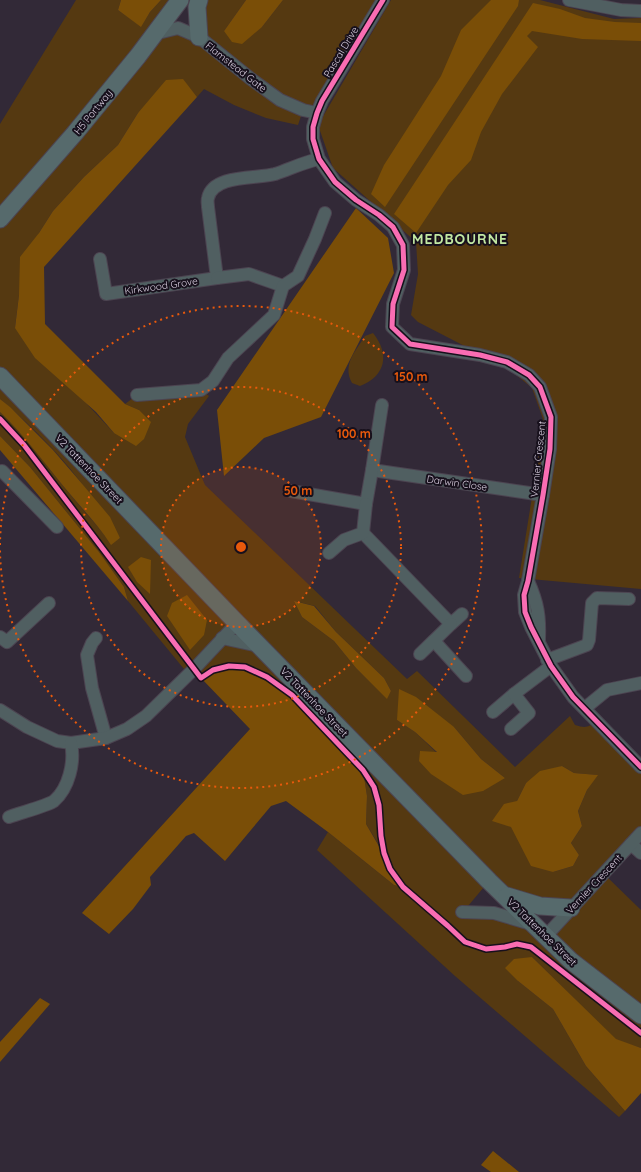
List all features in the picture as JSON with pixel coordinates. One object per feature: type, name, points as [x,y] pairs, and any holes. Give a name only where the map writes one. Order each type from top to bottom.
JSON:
[{"type":"street","points":[[199,0],[197,7],[199,37]]},
{"type":"street","name":"Pascal Drive","points":[[317,113],[322,101],[383,0]]},
{"type":"street","points":[[569,0],[621,10],[641,11]]},
{"type":"street","name":"H5 Portway","points":[[0,219],[76,133],[180,1]]},
{"type":"street","points":[[621,10],[641,2]]},
{"type":"street","name":"Flamstead Gate","points":[[154,34],[178,28],[199,37],[251,79],[280,100],[303,110],[317,113]]},
{"type":"street","name":"Vernier Crescent","points":[[317,113],[313,127],[313,139],[319,159],[335,182],[356,200],[393,227],[403,245],[404,270],[393,304],[392,327],[410,344],[480,355],[507,362],[529,375],[540,387],[551,417],[550,449],[528,582],[524,595],[526,612],[531,627],[539,640],[549,663],[573,697],[641,767]]},
{"type":"street","points":[[217,278],[208,207],[208,197],[212,190],[224,181],[274,174],[308,161],[319,159]]},
{"type":"street","points":[[138,395],[201,390],[213,381],[228,358],[274,315],[283,286],[298,276],[316,239],[325,213]]},
{"type":"street","name":"Kirkwood Grove","points":[[100,259],[106,294],[249,274],[283,286]]},
{"type":"street","name":"V2 Tattenhoe Street","points":[[0,376],[237,623],[505,896],[571,961],[641,1015]]},
{"type":"street","points":[[382,405],[366,504],[363,533],[451,624]]},
{"type":"street","name":"Darwin Close","points":[[372,470],[543,495]]},
{"type":"street","points":[[1,471],[57,527]]},
{"type":"street","points":[[291,490],[366,504]]},
{"type":"street","points":[[329,553],[344,540],[363,533]]},
{"type":"street","points":[[493,712],[549,663],[586,645],[589,640],[592,603],[597,598],[628,599]]},
{"type":"street","points":[[0,637],[7,642],[49,604]]},
{"type":"street","points":[[420,654],[462,614]]},
{"type":"street","points":[[0,710],[26,727],[57,741],[71,743],[106,738],[127,729],[146,716],[194,669],[237,623]]},
{"type":"street","points":[[96,638],[87,655],[92,688],[106,738]]},
{"type":"street","points":[[222,638],[260,646]]},
{"type":"street","points":[[434,641],[466,676]]},
{"type":"street","points":[[584,708],[607,690],[641,683]]},
{"type":"street","points":[[511,729],[529,713],[514,694]]},
{"type":"street","points":[[9,817],[53,802],[62,792],[72,762],[73,752],[71,743]]},
{"type":"street","name":"Vernier Crescent","points":[[540,930],[571,908],[641,833]]},
{"type":"street","points":[[631,844],[641,853]]},
{"type":"street","points":[[505,896],[540,906],[571,908]]},
{"type":"street","points":[[462,912],[494,913],[540,930]]},
{"type":"shaded area","points":[[76,0],[121,0],[118,10],[141,26],[150,12],[161,0],[180,0],[155,34],[178,28],[199,37],[199,0],[246,0],[224,31],[262,27],[283,0],[383,0],[317,113],[303,110],[298,125],[266,118],[234,105],[204,89],[197,97],[182,79],[138,113],[118,145],[84,177],[53,211],[39,233],[19,295],[15,327],[114,433],[139,410],[125,404],[137,395],[201,390],[209,396],[188,424],[185,437],[205,485],[407,679],[417,671],[515,767],[570,716],[575,725],[581,727],[591,725],[596,721],[641,767],[641,833],[604,874],[641,910],[641,1048],[616,1040],[532,957],[518,981],[553,1009],[586,1066],[625,1111],[619,1117],[455,976],[317,850],[328,832],[394,885],[402,886],[390,869],[384,853],[366,824],[367,796],[363,770],[341,747],[213,670],[201,678],[190,664],[184,669],[128,601],[124,587],[99,552],[30,467],[0,436],[0,412],[28,442],[111,544],[120,538],[79,480],[62,459],[31,427],[0,399],[0,124]],"holes":[[[294,601],[315,606],[336,632],[384,678],[391,691],[387,698],[356,668],[334,641],[302,617]],[[238,623],[260,646],[222,638]],[[397,720],[454,727],[481,759],[505,778],[437,753],[415,732]],[[562,766],[574,773],[597,775],[587,790],[578,811],[582,826],[571,843],[579,855],[573,866],[553,872],[511,826],[517,801],[526,783]],[[489,881],[540,906],[571,908],[546,936],[494,913],[463,912]]]},
{"type":"shaded area","points":[[121,0],[161,0],[150,12],[141,27],[118,10]]},
{"type":"shaded area","points":[[246,0],[283,0],[262,27],[242,44],[232,42],[224,31]]},
{"type":"shaded area","points":[[391,0],[540,0],[614,19],[641,18],[641,589],[519,578],[544,422],[532,388],[509,369],[418,322],[411,315],[418,274],[416,242],[333,168],[318,125]]},
{"type":"shaded area","points":[[491,0],[519,0],[518,6],[385,207],[371,194],[384,165],[441,76],[461,30]]},
{"type":"shaded area","points":[[533,3],[560,9],[585,18],[615,22],[641,23],[641,41],[582,39],[532,31],[527,36],[538,47],[502,94],[481,132],[471,160],[448,185],[416,233],[394,214]]},
{"type":"shaded area","points":[[183,79],[197,97],[44,267],[45,324],[125,404],[139,410],[151,422],[144,439],[136,446],[114,433],[96,412],[35,358],[15,328],[19,295],[20,257],[39,233],[53,211],[84,177],[118,145],[138,113],[166,80]]},
{"type":"shaded area","points":[[356,208],[388,238],[394,273],[321,417],[264,438],[224,476],[217,410]]},
{"type":"shaded area","points":[[373,333],[382,349],[383,364],[380,370],[369,382],[360,386],[352,383],[349,376],[349,364],[354,352],[365,336]]},
{"type":"shaded area","points":[[0,399],[53,450],[110,517],[120,538],[111,545],[28,442],[0,412]]},
{"type":"shaded area","points":[[0,436],[30,467],[99,552],[124,587],[128,601],[0,450]]},
{"type":"shaded area","points":[[141,557],[151,560],[150,594],[137,582],[128,567]]},
{"type":"shaded area","points":[[187,595],[207,620],[204,635],[190,650],[167,616],[172,603]]},
{"type":"shaded area","points":[[294,601],[314,606],[336,632],[384,678],[391,691],[387,699],[356,668],[334,641],[302,617]]},
{"type":"shaded area","points":[[229,666],[245,667],[267,677],[292,695],[363,770],[367,796],[366,824],[403,887],[394,885],[328,832],[286,801],[271,806],[225,861],[194,833],[186,836],[150,877],[151,885],[133,909],[109,934],[82,913],[250,729],[201,678],[213,670]]},
{"type":"shaded area","points":[[399,689],[416,697],[454,727],[481,759],[505,778],[483,791],[463,795],[431,774],[419,761],[420,751],[437,752],[415,732],[397,720]]},
{"type":"shaded area","points":[[562,766],[574,773],[598,775],[587,790],[578,811],[582,826],[571,843],[579,855],[573,866],[553,872],[531,866],[511,827],[492,821],[504,804],[517,801],[526,783],[540,771]]},
{"type":"shaded area","points":[[532,957],[616,1039],[641,1048],[641,1093],[625,1111],[586,1066],[553,1009],[518,981],[505,968],[514,959]]},
{"type":"shaded area","points":[[40,998],[50,1004],[0,1062],[0,1042]]},
{"type":"shaded area","points":[[493,1151],[519,1172],[491,1172],[481,1165]]},
{"type":"cycle path","points":[[383,0],[322,101],[317,113],[313,127],[313,139],[319,159],[335,182],[356,200],[379,215],[393,227],[403,245],[404,270],[393,304],[392,327],[410,344],[480,355],[507,362],[529,375],[540,387],[551,417],[550,449],[528,581],[524,595],[525,612],[551,666],[573,697],[641,767]]},
{"type":"cycle path","points":[[0,419],[24,445],[201,678],[213,670],[229,666],[245,667],[267,677],[292,695],[363,770],[374,787],[379,805],[381,836],[384,853],[390,869],[403,887],[465,942],[486,949],[517,944],[531,947],[641,1033]]},
{"type":"district","name":"MEDBOURNE","points":[[460,239]]}]
